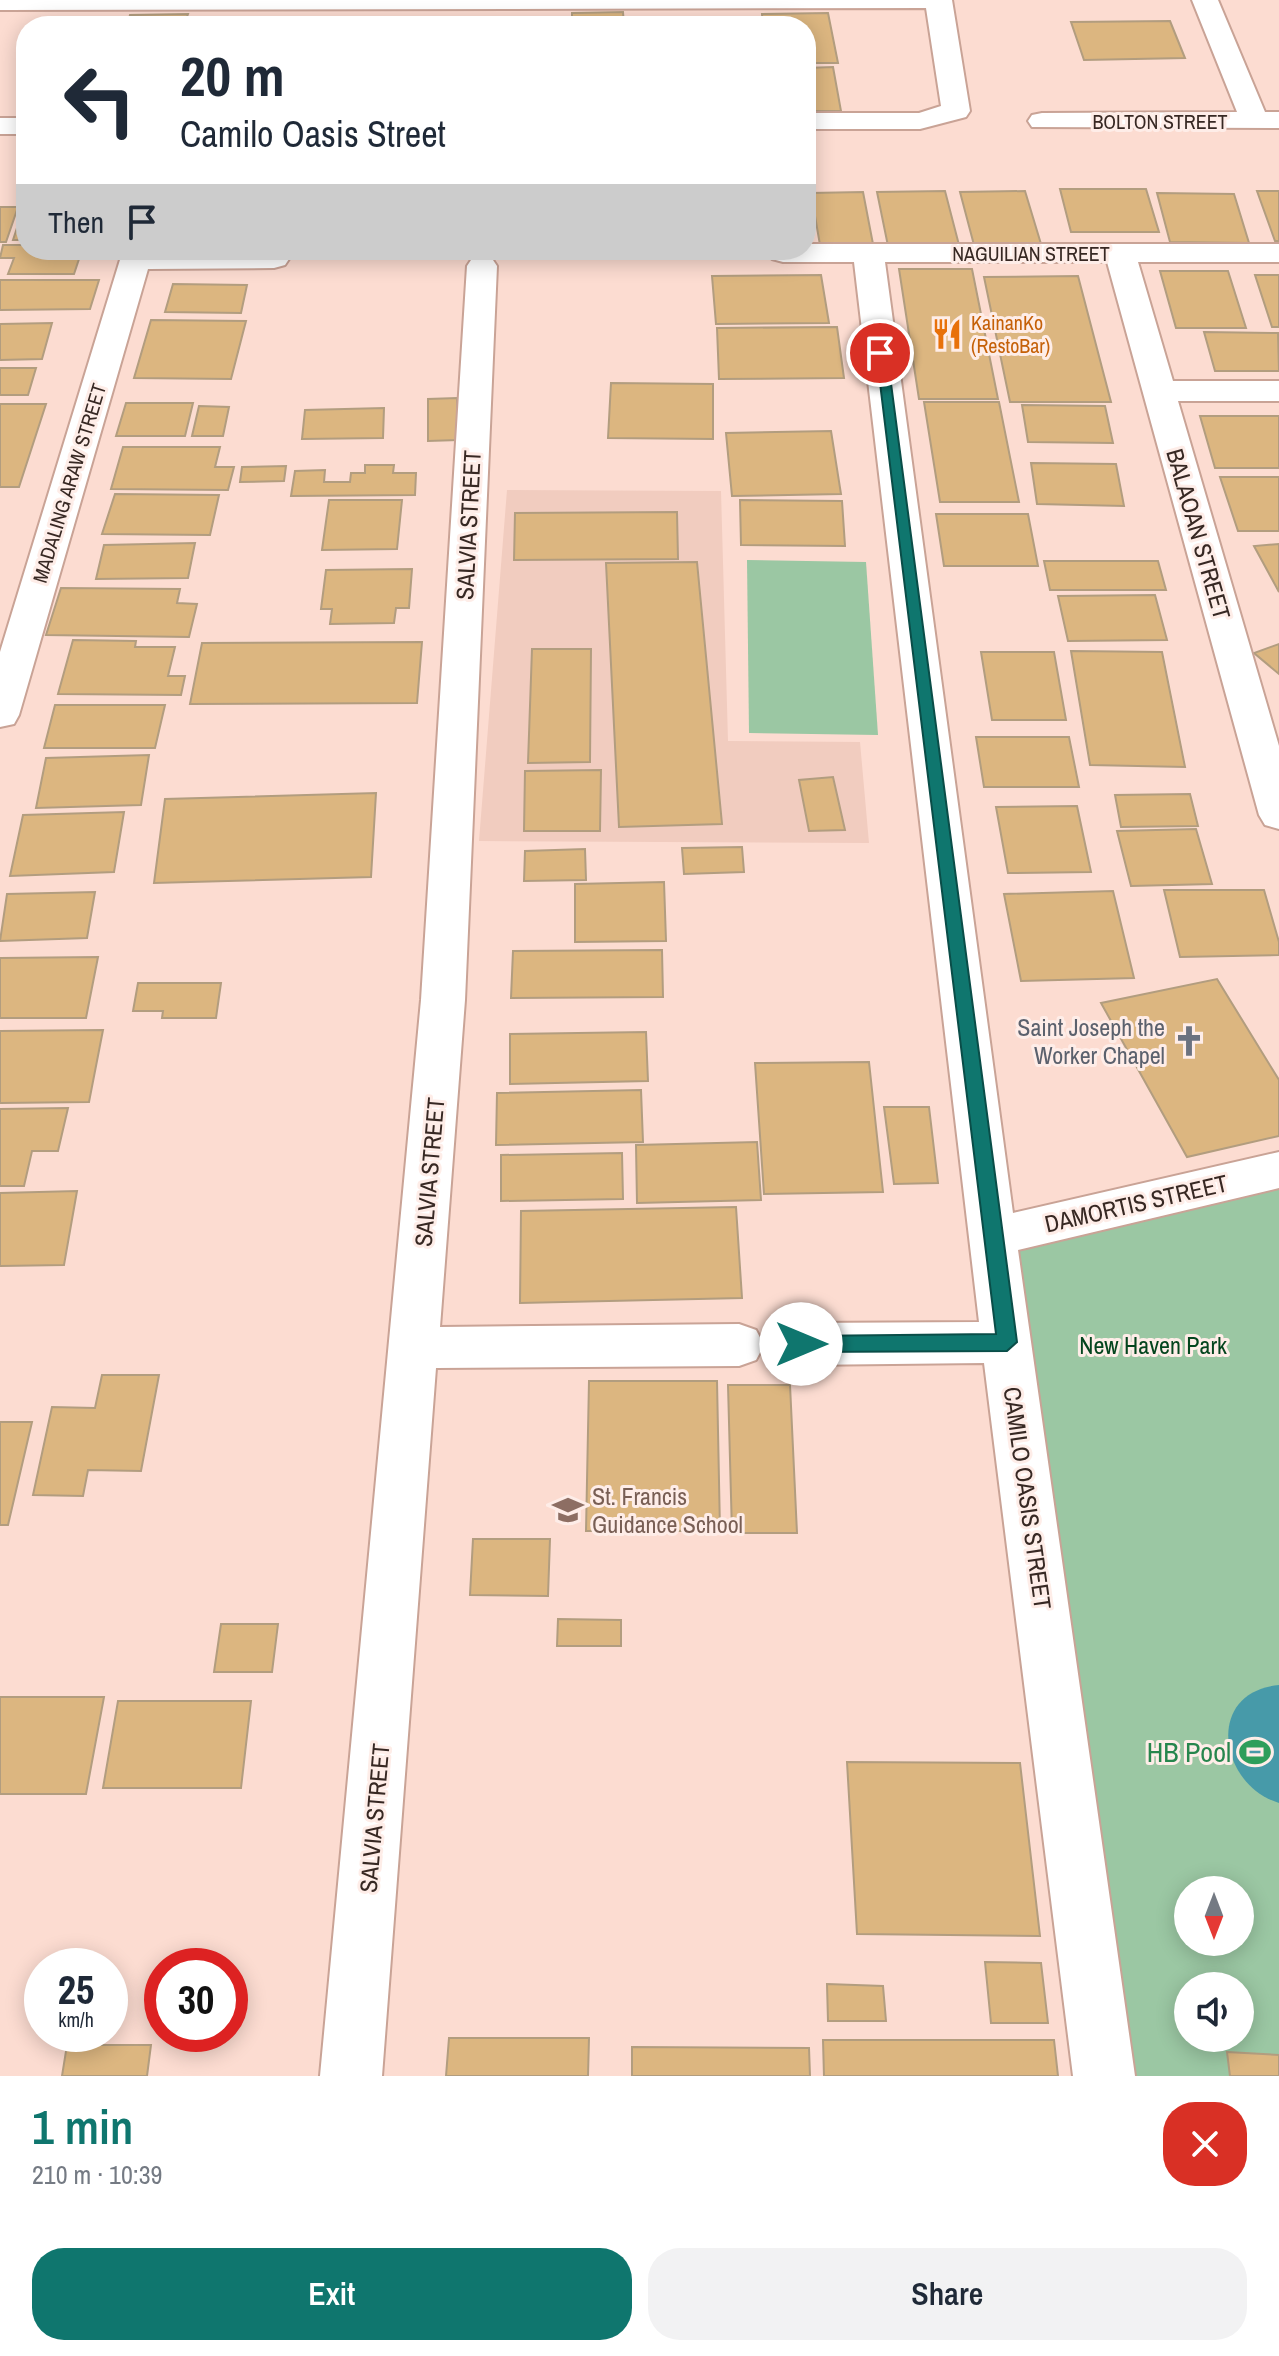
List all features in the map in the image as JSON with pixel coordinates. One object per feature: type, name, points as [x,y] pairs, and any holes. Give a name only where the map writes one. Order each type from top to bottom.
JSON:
[{"type":"street","points":[[0,2],[938,0],[956,111],[920,121],[816,121]]},
{"type":"street","points":[[1205,0],[1266,120]]},
{"type":"street","name":"BOLTON STREET","points":[[1042,121],[1266,120]]},
{"type":"street","name":"CAMILO OASIS STREET","points":[[868,252],[992,1237],[1104,2076]]},
{"type":"street","name":"NAGUILIAN STREET","points":[[816,253],[1279,253]]},
{"type":"street","name":"BALAOAN STREET","points":[[1120,253],[1277,803]]},
{"type":"street","name":"MADALING ARAW STREET","points":[[0,715],[136,260]]},
{"type":"street","name":"SALVIA STREET","points":[[351,2076],[443,1000],[482,266]]},
{"type":"street","points":[[1158,391],[1279,391]]},
{"type":"street","name":"DAMORTIS STREET","points":[[992,1237],[1279,1170]]},
{"type":"street","points":[[801,1344],[1007,1342]]},
{"type":"street","points":[[415,1348],[739,1345]]},
{"type":"shaded area","points":[[507,490],[721,491],[728,741],[860,742],[869,843],[479,841]]},
{"type":"green space","points":[[747,560],[866,562],[878,735],[749,733]]},
{"type":"green space","name":"New Haven Park","points":[[1279,1186],[1279,2076],[1134,2076],[1011,1249]]},
{"type":"water","name":"HB Pool","points":[[1279,1685],[1279,1803],[1259,1793],[1243,1778],[1233,1760],[1228,1740],[1230,1721],[1239,1704],[1255,1691]]},
{"type":"building","points":[[623,12],[623,16],[572,16],[572,13]]},
{"type":"building","points":[[828,13],[838,63],[816,63],[816,16],[762,14]]},
{"type":"building","points":[[188,14],[187,16],[130,15]]},
{"type":"building","points":[[1170,21],[1185,58],[1084,60],[1071,22]]},
{"type":"building","points":[[833,67],[841,111],[816,111],[816,68]]},
{"type":"building","points":[[1060,189],[1146,189],[1159,232],[1071,232]]},
{"type":"building","points":[[945,191],[959,245],[888,246],[877,192]]},
{"type":"building","points":[[1025,191],[1041,244],[974,245],[960,192]]},
{"type":"building","points":[[1257,191],[1279,191],[1279,241],[1275,241]]},
{"type":"building","points":[[863,192],[873,244],[820,245],[816,193]]},
{"type":"building","points":[[1157,193],[1234,194],[1249,243],[1170,242]]},
{"type":"building","points":[[0,207],[16,207],[6,242],[0,242]]},
{"type":"building","points":[[3,245],[16,245],[16,260],[79,260],[74,274],[8,274],[14,258],[0,258]]},
{"type":"building","name":"KainanKo (RestoBar)","points":[[899,269],[972,269],[998,399],[919,399]]},
{"type":"building","points":[[1160,271],[1228,271],[1246,328],[1176,328]]},
{"type":"building","points":[[821,275],[829,323],[716,324],[712,276]]},
{"type":"building","points":[[1255,275],[1279,275],[1279,327],[1272,327]]},
{"type":"building","points":[[1078,276],[1111,402],[1010,402],[984,277]]},
{"type":"building","points":[[0,280],[99,280],[90,309],[0,310]]},
{"type":"building","points":[[173,284],[247,285],[241,313],[165,312]]},
{"type":"building","points":[[151,320],[246,321],[231,379],[134,378]]},
{"type":"building","points":[[52,323],[42,359],[0,360],[0,324]]},
{"type":"building","points":[[837,327],[844,378],[719,379],[717,328]]},
{"type":"building","points":[[1204,332],[1278,333],[1279,371],[1215,371]]},
{"type":"building","points":[[0,368],[36,368],[28,395],[0,395]]},
{"type":"building","points":[[611,383],[713,384],[713,439],[608,438]]},
{"type":"building","points":[[457,398],[458,440],[428,441],[428,399]]},
{"type":"building","points":[[924,402],[999,402],[1019,502],[940,502]]},
{"type":"building","points":[[126,403],[193,403],[185,436],[116,436]]},
{"type":"building","points":[[0,404],[46,404],[19,487],[0,487]]},
{"type":"building","points":[[1022,405],[1105,406],[1113,443],[1028,442]]},
{"type":"building","points":[[199,406],[229,407],[223,436],[192,436]]},
{"type":"building","points":[[384,408],[383,438],[302,439],[305,410]]},
{"type":"building","points":[[1200,416],[1279,416],[1279,468],[1215,468]]},
{"type":"building","points":[[831,431],[841,494],[732,496],[726,433]]},
{"type":"building","points":[[123,447],[220,447],[215,467],[234,467],[228,490],[111,489]]},
{"type":"building","points":[[1031,463],[1116,464],[1124,506],[1037,504]]},
{"type":"building","points":[[365,465],[394,465],[393,473],[416,473],[415,495],[291,496],[295,471],[325,470],[324,482],[350,482],[351,473],[365,473]]},
{"type":"building","points":[[286,466],[284,481],[240,482],[242,467]]},
{"type":"building","points":[[1220,477],[1279,477],[1279,531],[1238,531]]},
{"type":"building","points":[[115,494],[219,495],[210,535],[102,534]]},
{"type":"building","points":[[329,500],[402,500],[397,549],[322,550]]},
{"type":"building","points":[[740,500],[842,501],[845,546],[741,545]]},
{"type":"building","points":[[677,512],[678,559],[514,560],[515,513]]},
{"type":"building","points":[[936,514],[1028,514],[1038,566],[944,566]]},
{"type":"building","points":[[195,543],[188,578],[96,579],[104,545]]},
{"type":"building","points":[[1279,544],[1279,592],[1254,546]]},
{"type":"building","points":[[1044,561],[1158,561],[1166,590],[1050,590]]},
{"type":"building","points":[[697,562],[722,824],[619,827],[606,563]]},
{"type":"building","points":[[412,569],[409,608],[396,608],[394,623],[330,624],[332,609],[321,609],[326,570]]},
{"type":"building","points":[[61,588],[180,589],[177,603],[197,604],[189,637],[46,635]]},
{"type":"building","points":[[1155,595],[1167,640],[1068,641],[1058,596]]},
{"type":"building","points":[[73,640],[136,641],[135,647],[175,647],[168,676],[185,676],[181,695],[58,694]]},
{"type":"building","points":[[422,642],[417,703],[190,704],[202,643]]},
{"type":"building","points":[[1279,644],[1279,674],[1254,653]]},
{"type":"building","points":[[532,649],[591,649],[590,762],[528,763]]},
{"type":"building","points":[[1071,651],[1162,652],[1185,767],[1090,765]]},
{"type":"building","points":[[981,652],[1054,652],[1066,720],[992,720]]},
{"type":"building","points":[[55,705],[165,705],[155,748],[44,748]]},
{"type":"building","points":[[976,737],[1069,737],[1079,787],[984,787]]},
{"type":"building","points":[[149,755],[141,805],[36,808],[46,758]]},
{"type":"building","points":[[601,770],[600,831],[524,831],[525,771]]},
{"type":"building","points":[[833,777],[845,830],[809,831],[799,780]]},
{"type":"building","points":[[376,793],[371,877],[154,883],[165,799]]},
{"type":"building","points":[[1190,794],[1198,826],[1121,827],[1115,795]]},
{"type":"building","points":[[1077,806],[1091,872],[1008,873],[996,807]]},
{"type":"building","points":[[124,812],[114,872],[10,876],[23,815]]},
{"type":"building","points":[[1196,829],[1212,884],[1131,886],[1117,831]]},
{"type":"building","points":[[742,847],[744,872],[684,874],[682,848]]},
{"type":"building","points":[[585,849],[586,880],[524,881],[525,851]]},
{"type":"building","points":[[664,882],[666,941],[575,942],[575,884]]},
{"type":"building","points":[[1164,890],[1264,890],[1279,942],[1279,955],[1180,957]]},
{"type":"building","points":[[1113,891],[1134,978],[1021,981],[1004,894]]},
{"type":"building","points":[[95,892],[87,938],[0,941],[7,894]]},
{"type":"building","points":[[662,950],[663,997],[511,998],[513,951]]},
{"type":"building","points":[[98,957],[86,1018],[0,1018],[0,958]]},
{"type":"building","name":"Saint Joseph the Worker Chapel","points":[[1217,979],[1279,1080],[1279,1136],[1187,1157],[1101,1003]]},
{"type":"building","points":[[138,983],[221,983],[216,1018],[162,1018],[163,1011],[133,1011]]},
{"type":"building","points":[[103,1030],[89,1102],[0,1103],[0,1031]]},
{"type":"building","points":[[646,1032],[648,1081],[510,1084],[510,1034]]},
{"type":"building","points":[[869,1062],[883,1192],[764,1194],[755,1063]]},
{"type":"building","points":[[641,1090],[643,1142],[496,1145],[497,1093]]},
{"type":"building","points":[[884,1107],[929,1107],[938,1183],[894,1184]]},
{"type":"building","points":[[68,1108],[58,1151],[32,1151],[24,1186],[0,1186],[0,1109]]},
{"type":"building","points":[[757,1142],[761,1200],[637,1203],[636,1145]]},
{"type":"building","points":[[622,1153],[623,1199],[501,1201],[501,1155]]},
{"type":"building","points":[[77,1191],[64,1265],[0,1266],[0,1193]]},
{"type":"building","points":[[736,1207],[742,1298],[520,1303],[521,1211]]},
{"type":"building","points":[[102,1375],[159,1375],[141,1471],[88,1470],[83,1496],[33,1495],[52,1407],[95,1408]]},
{"type":"building","points":[[589,1381],[717,1381],[720,1531],[586,1531]]},
{"type":"building","points":[[728,1385],[790,1385],[797,1533],[732,1533]]},
{"type":"building","points":[[0,1422],[32,1422],[8,1525],[0,1525]]},
{"type":"building","points":[[473,1539],[550,1539],[548,1596],[470,1595]]},
{"type":"building","points":[[558,1619],[621,1620],[621,1646],[557,1646]]},
{"type":"building","points":[[221,1624],[278,1624],[272,1672],[214,1672]]},
{"type":"building","points":[[0,1697],[104,1697],[86,1794],[0,1794]]},
{"type":"building","points":[[118,1701],[251,1701],[241,1788],[103,1788]]},
{"type":"building","points":[[847,1762],[1020,1763],[1040,1936],[857,1934]]},
{"type":"building","points":[[985,1962],[1041,1963],[1048,2023],[991,2023]]},
{"type":"building","points":[[827,1984],[883,1986],[886,2021],[828,2021]]},
{"type":"building","points":[[449,2038],[589,2038],[588,2076],[446,2076]]},
{"type":"building","points":[[823,2040],[1054,2040],[1058,2076],[824,2076]]},
{"type":"building","points":[[128,2045],[144,2045],[144,2052],[150,2052],[147,2076],[62,2076],[66,2052],[128,2052]]},
{"type":"building","points":[[632,2047],[809,2048],[810,2076],[632,2076]]},
{"type":"building","points":[[1227,2052],[1279,2055],[1279,2076],[1230,2076]]},
{"type":"place","name":"KainanKo (RestoBar)","points":[[947,334]]},
{"type":"place","name":"Saint Joseph the Worker Chapel","points":[[1189,1041]]},
{"type":"place","name":"St. Francis Guidance School","points":[[568,1510]]},
{"type":"place","name":"HB Pool","points":[[1255,1752]]},
{"type":"route","points":[[801,1344],[1007,1342],[880,353]]}]
